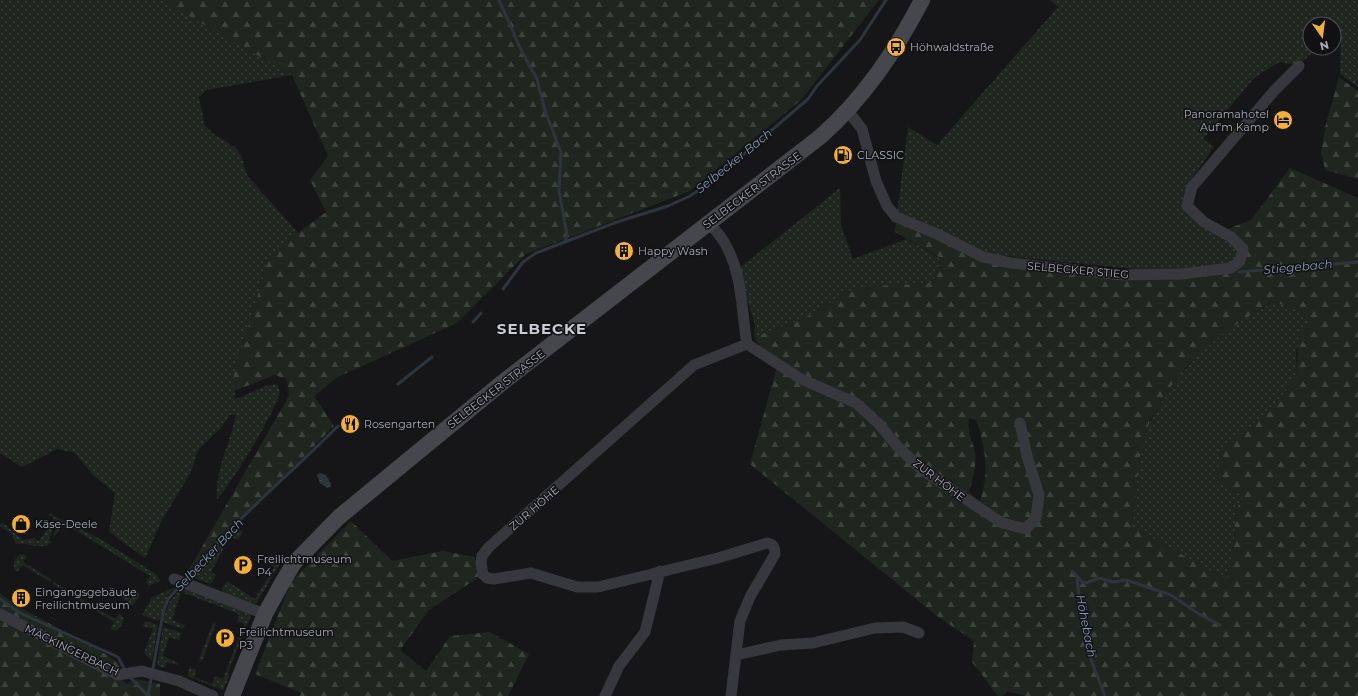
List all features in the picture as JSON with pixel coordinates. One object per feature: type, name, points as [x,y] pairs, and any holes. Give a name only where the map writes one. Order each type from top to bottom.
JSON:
[{"type":"main road","name":"SELBECKER STRASSE","points":[[232,696],[265,614],[294,563],[339,517],[503,382],[810,145],[848,111],[868,87],[890,57],[922,0]]},
{"type":"street","name":"SELBECKER STIEG","points":[[848,111],[862,129],[876,182],[887,206],[896,217],[955,242],[983,257],[1011,263],[1122,276],[1181,274],[1231,268],[1240,261],[1243,249],[1231,237],[1204,222],[1187,206],[1192,187],[1274,91],[1300,66]]},
{"type":"street","points":[[709,223],[724,243],[736,271],[743,306],[747,344]]},
{"type":"street","name":"ZUR HÖHE","points":[[731,696],[740,620],[750,597],[776,554],[775,548],[771,544],[767,543],[718,558],[598,587],[578,587],[531,573],[494,579],[486,578],[483,574],[480,563],[482,556],[489,547],[694,365],[747,344],[801,379],[856,403],[878,423],[898,447],[922,470],[1002,523],[1026,529],[1036,518],[1039,495],[1027,456],[1020,423]]},
{"type":"street","points":[[605,696],[619,666],[645,632],[660,571]]},
{"type":"street","points":[[180,582],[265,614]]},
{"type":"street","name":"MÄCKINGERBACH","points":[[0,614],[118,674],[128,674],[142,670],[179,681],[213,696]]},
{"type":"street","points":[[736,655],[780,645],[813,643],[875,628],[903,627],[919,633]]},
{"type":"green space","points":[[0,0],[161,0],[292,75],[207,90],[199,97],[205,126],[215,135],[235,147],[241,155],[247,175],[298,233],[268,262],[234,373],[235,399],[274,384],[278,385],[280,392],[262,431],[224,491],[217,499],[218,477],[236,415],[230,415],[221,428],[198,450],[191,472],[162,520],[145,558],[109,532],[115,493],[93,475],[75,453],[57,449],[22,467],[0,453]]},
{"type":"green space","points":[[161,0],[879,0],[801,100],[690,191],[526,254],[457,323],[338,377],[314,396],[334,426],[187,573],[289,396],[287,379],[274,375],[234,391],[234,373],[268,262],[298,233],[326,212],[310,180],[328,156],[292,75]]},
{"type":"green space","points":[[1050,0],[1358,0],[1358,87],[1340,74],[1341,56],[1342,56],[1342,16],[1302,16],[1302,56],[1309,56],[1298,65],[1279,62],[1254,78],[1203,139],[1214,147],[1187,185],[1183,207],[1200,226],[1227,239],[1239,250],[1237,258],[1229,265],[1188,269],[1145,270],[986,254],[897,213],[908,127],[937,145],[1058,7]]},
{"type":"green space","points":[[1339,77],[1358,91],[1358,179],[1325,170],[1321,152],[1326,124]]},
{"type":"green space","points":[[1290,168],[1358,198],[1358,696],[1026,696],[1007,691],[1002,696],[998,696],[972,662],[974,641],[937,616],[750,464],[776,370],[754,337],[803,319],[856,287],[933,283],[941,258],[895,232],[896,219],[980,260],[1082,275],[1223,274],[1244,258],[1225,230],[1251,220]],"holes":[[[1272,301],[1300,311],[1313,321],[1298,334],[1297,373],[1289,387],[1275,404],[1221,453],[1215,472],[1219,483],[1243,496],[1236,511],[1233,551],[1228,579],[1133,527],[1140,455],[1150,420],[1172,385],[1186,367],[1222,334]],[[969,418],[977,421],[984,451],[986,470],[980,501],[969,492],[975,462],[975,452],[969,431]]]},
{"type":"green space","points":[[840,188],[841,225],[853,259],[907,239],[941,259],[933,283],[856,287],[803,319],[754,337],[755,325],[738,269]]},
{"type":"green space","points":[[1273,301],[1300,311],[1313,321],[1296,350],[1297,373],[1289,387],[1275,404],[1221,453],[1215,471],[1219,483],[1243,496],[1236,511],[1233,551],[1228,579],[1133,527],[1140,458],[1146,431],[1151,420],[1165,395],[1191,362],[1211,343],[1234,325]]},
{"type":"green space","points":[[50,514],[102,540],[157,575],[160,581],[149,586],[146,582],[150,576],[64,523],[53,538],[57,525],[52,522],[54,518],[49,515]]},
{"type":"green space","points":[[351,521],[392,561],[443,551],[475,557],[479,577],[429,610],[400,650],[426,671],[450,636],[490,632],[529,654],[508,696],[300,696],[301,693],[255,674],[291,582]]},
{"type":"green space","points":[[3,523],[23,540],[33,538],[39,541],[51,524],[54,526],[49,540],[52,542],[43,546],[21,543],[16,544],[11,533],[0,527],[0,524]]},
{"type":"green space","points":[[237,527],[243,532],[238,540],[230,536],[211,572],[216,575],[211,584],[192,577],[222,541]]},
{"type":"green space","points":[[21,554],[27,556],[23,562],[52,580],[50,582],[22,565],[17,572],[14,567],[14,562]]},
{"type":"green space","points":[[271,554],[281,562],[256,604],[224,593],[222,589],[227,581],[255,599],[274,567],[266,561]]},
{"type":"green space","points":[[54,582],[115,619],[120,613],[124,619],[121,627],[115,631],[110,629],[114,622],[53,584]]},
{"type":"green space","points":[[176,587],[168,595],[159,621],[142,615],[152,597]]},
{"type":"green space","points":[[134,588],[138,591],[139,597],[133,605],[126,605],[128,602],[118,595],[116,598],[110,594]]},
{"type":"green space","points":[[184,588],[252,613],[228,672],[229,678],[223,690],[187,676],[190,667],[196,670],[194,677],[212,684],[215,676],[223,679],[244,624],[237,621],[239,614],[181,592]]},
{"type":"green space","points":[[179,591],[181,592],[172,620],[185,625],[183,629],[162,622],[170,601]]},
{"type":"green space","points":[[0,593],[14,604],[117,662],[120,666],[119,674],[127,684],[136,679],[160,684],[160,696],[0,696]]},
{"type":"green space","points":[[145,621],[158,625],[152,661],[144,653],[153,629],[143,626]]},
{"type":"green space","points":[[213,623],[216,624],[202,661],[199,660]]},
{"type":"green space","points":[[163,627],[182,633],[179,640],[169,637],[163,656],[178,663],[178,665],[166,662],[164,668],[157,665]]},
{"type":"water","points":[[320,473],[326,475],[331,486],[327,488],[320,483],[317,475]]},
{"type":"waterway","points":[[499,0],[522,52],[537,79],[545,111],[561,152],[559,191],[567,235],[565,242]]},
{"type":"waterway","name":"Selbecker Bach","points":[[503,289],[523,262],[536,253],[617,222],[668,206],[690,196],[710,183],[808,99],[817,86],[860,40],[886,0]]},
{"type":"waterway","name":"Stiegebach","points":[[1239,272],[1358,262]]},
{"type":"waterway","name":"Selbecker Bach","points":[[473,322],[481,313]]},
{"type":"waterway","name":"Selbecker Bach","points":[[398,384],[432,357]]},
{"type":"waterway","name":"Selbecker Bach","points":[[185,580],[221,539],[338,426]]},
{"type":"waterway","points":[[1072,571],[1082,582],[1086,583],[1099,578],[1113,582],[1126,580],[1171,595],[1199,614],[1220,625]]},
{"type":"waterway","name":"Höhebach","points":[[1077,578],[1080,604],[1087,633],[1088,652],[1105,696]]},
{"type":"waterway","name":"Selbecker Bach","points":[[148,696],[163,613],[168,599],[181,585]]},
{"type":"waterway","points":[[0,599],[20,613],[118,657],[126,672]]},
{"type":"waterway","points":[[129,676],[148,696]]},
{"type":"place","name":"Höhwaldstraße","points":[[896,47]]},
{"type":"place","name":"Panoramahotel Auf'm Kamp","points":[[1283,120]]},
{"type":"place","name":"CLASSIC","points":[[843,155]]},
{"type":"place","name":"Happy Wash","points":[[624,251]]},
{"type":"place","name":"Rosengarten","points":[[350,424]]},
{"type":"place","name":"Käse-Deele","points":[[21,524]]},
{"type":"place","name":"Freilichtmuseum P4","points":[[243,565]]},
{"type":"place","name":"Eingangsgebäude Freilichtmuseum","points":[[21,598]]},
{"type":"place","name":"Freilichtmuseum P3","points":[[225,638]]},
{"type":"district","name":"SELBECKE","points":[[542,329]]}]
